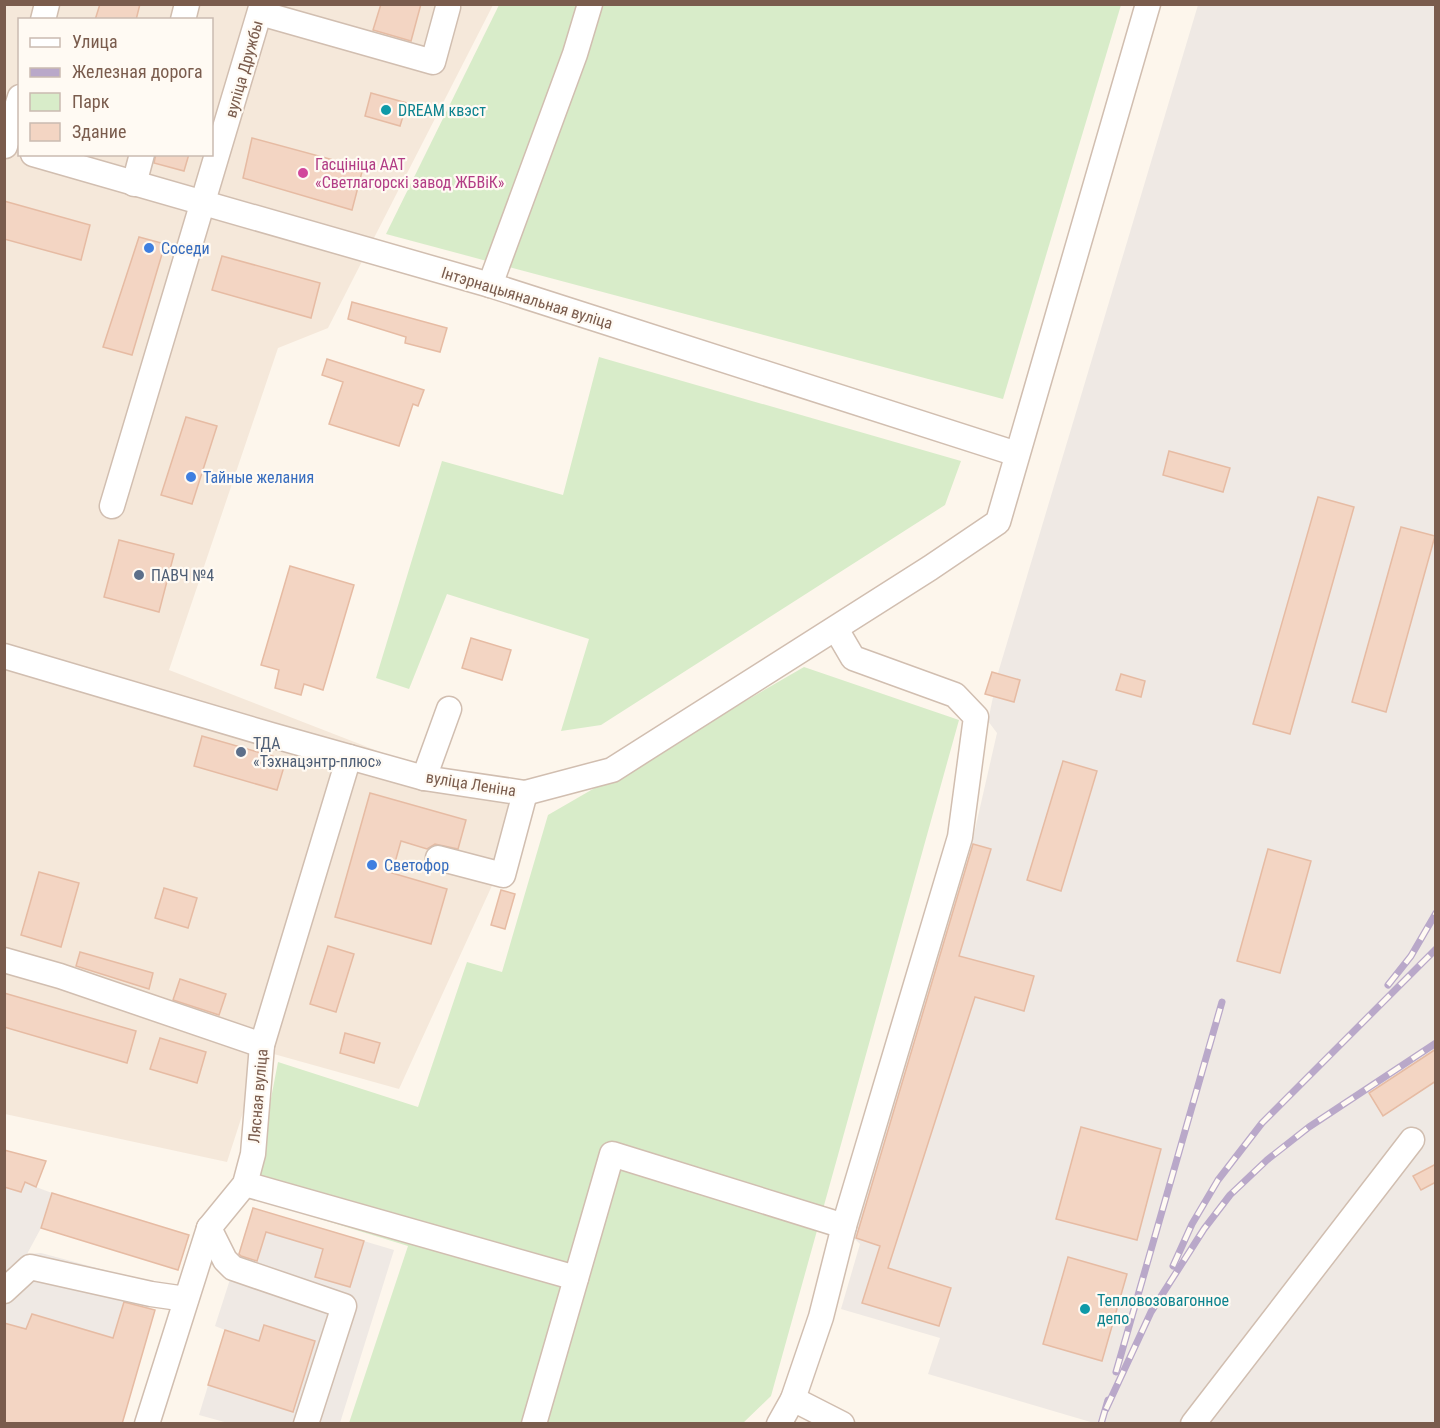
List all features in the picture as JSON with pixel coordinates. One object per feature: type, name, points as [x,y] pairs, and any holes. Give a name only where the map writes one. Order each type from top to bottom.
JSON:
[{"type":"street","points":[[490,285],[575,54],[590,4]]},
{"type":"street","name":"вуліца Леніна","points":[[4,656],[424,778],[525,793],[612,770],[836,629],[998,522],[1148,4]]},
{"type":"street","points":[[261,9],[433,62],[448,7]]},
{"type":"street","name":"вуліца Дружбы","points":[[112,506],[261,9]]},
{"type":"street","points":[[5,146],[18,104]]},
{"type":"street","name":"Інтэрнацыянальная вуліца","points":[[40,156],[490,285],[1017,454]]},
{"type":"street","points":[[134,184],[141,156]]},
{"type":"street","points":[[779,1424],[793,1399],[821,1317],[844,1226],[960,837],[976,717],[955,695],[853,658],[836,629]]},
{"type":"street","points":[[424,778],[449,709]]},
{"type":"street","name":"Лясная вуліца","points":[[147,1424],[209,1228],[245,1184],[253,1154],[262,1045],[349,757]]},
{"type":"street","points":[[438,858],[503,875],[525,793]]},
{"type":"street","points":[[4,960],[60,976],[262,1045]]},
{"type":"street","points":[[1193,1424],[1412,1140]]},
{"type":"street","points":[[534,1424],[612,1154],[844,1226]]},
{"type":"street","points":[[245,1184],[576,1278]]},
{"type":"street","points":[[209,1228],[225,1260],[233,1268],[344,1306],[306,1424]]},
{"type":"street","points":[[4,1291],[30,1267],[151,1294],[186,1299]]},
{"type":"street","points":[[793,1399],[842,1424]]},
{"type":"shaded area","points":[[5,5],[493,5],[328,328],[278,348],[169,670],[527,809],[399,1089],[263,1051],[227,1162],[5,1114]]},
{"type":"shaded area","points":[[1198,5],[1435,5],[1435,1423],[1094,1423],[928,1374],[940,1338],[841,1309],[860,1244],[853,1237],[971,847],[997,733],[988,721],[998,673]]},
{"type":"shaded area","points":[[4,1150],[46,1161],[36,1187],[52,1193],[41,1228],[27,1254],[41,1253],[153,1283],[148,1307],[155,1310],[122,1423],[5,1423]]},
{"type":"shaded area","points":[[253,1208],[394,1250],[340,1423],[228,1423],[199,1415],[225,1330],[215,1326]]},
{"type":"green space","points":[[499,5],[1121,5],[1003,399],[386,234]]},
{"type":"green space","points":[[599,357],[961,461],[945,505],[601,725],[561,731],[589,639],[447,594],[409,689],[376,678],[442,461],[563,495]]},
{"type":"green space","points":[[804,667],[959,720],[771,1396],[743,1423],[349,1423],[408,1246],[252,1198],[278,1062],[418,1107],[467,962],[502,972],[548,815]]},
{"type":"building","points":[[100,4],[140,4],[136,18],[96,18]]},
{"type":"building","points":[[381,4],[421,4],[411,41],[373,30]]},
{"type":"building","name":"DREAM квэст","points":[[371,93],[407,103],[400,126],[365,116]]},
{"type":"building","name":"Гасцініца ААТ «Светлагорскі завод ЖБВіК»","points":[[252,138],[363,168],[352,210],[243,178]]},
{"type":"building","points":[[156,156],[188,156],[184,171],[154,163]]},
{"type":"building","points":[[4,201],[90,225],[81,260],[4,239]]},
{"type":"building","points":[[139,237],[165,244],[132,355],[103,347]]},
{"type":"building","points":[[222,256],[320,283],[311,318],[212,290]]},
{"type":"building","points":[[352,302],[447,328],[440,352],[405,343],[406,337],[348,319]]},
{"type":"building","points":[[327,359],[424,390],[418,406],[413,404],[399,446],[329,424],[343,382],[322,375]]},
{"type":"building","points":[[186,417],[217,426],[192,504],[161,495]]},
{"type":"building","points":[[1169,451],[1230,468],[1223,492],[1163,475]]},
{"type":"building","points":[[1318,497],[1354,507],[1290,734],[1253,724]]},
{"type":"building","points":[[1401,527],[1435,536],[1386,712],[1352,702]]},
{"type":"building","name":"ПАВЧ №4","points":[[119,540],[174,554],[159,612],[104,597]]},
{"type":"building","points":[[290,566],[354,585],[323,690],[304,684],[301,695],[275,688],[279,670],[261,665]]},
{"type":"building","points":[[471,638],[511,650],[502,680],[462,668]]},
{"type":"building","points":[[992,672],[1020,680],[1014,702],[985,694]]},
{"type":"building","points":[[1121,674],[1145,681],[1141,697],[1116,690]]},
{"type":"building","points":[[202,736],[286,760],[277,790],[194,766]]},
{"type":"building","points":[[1063,761],[1097,771],[1061,891],[1027,880]]},
{"type":"building","name":"Светофор","points":[[370,793],[466,820],[458,849],[435,844],[427,849],[401,841],[392,873],[447,889],[431,944],[335,917]]},
{"type":"building","points":[[973,844],[991,849],[959,956],[1034,976],[1024,1011],[975,997],[888,1268],[951,1288],[939,1326],[862,1303],[880,1246],[856,1238]]},
{"type":"building","points":[[1268,849],[1311,861],[1280,973],[1237,961]]},
{"type":"building","points":[[39,872],[79,883],[61,947],[21,935]]},
{"type":"building","points":[[164,888],[197,898],[188,928],[155,918]]},
{"type":"building","points":[[501,890],[515,894],[505,929],[491,925]]},
{"type":"building","points":[[328,946],[354,954],[336,1012],[310,1004]]},
{"type":"building","points":[[80,952],[153,973],[149,989],[76,966]]},
{"type":"building","points":[[180,979],[226,994],[219,1015],[173,1000]]},
{"type":"building","points":[[4,993],[136,1031],[127,1063],[4,1027]]},
{"type":"building","points":[[345,1033],[380,1043],[374,1063],[340,1053]]},
{"type":"building","points":[[160,1038],[206,1052],[197,1083],[150,1069]]},
{"type":"building","points":[[1436,1049],[1436,1081],[1383,1116],[1369,1093]]},
{"type":"building","points":[[1081,1127],[1161,1149],[1137,1240],[1056,1219]]},
{"type":"building","points":[[4,1150],[46,1161],[36,1187],[25,1182],[21,1192],[4,1187]]},
{"type":"building","points":[[1436,1164],[1436,1182],[1421,1190],[1413,1176]]},
{"type":"building","points":[[52,1193],[189,1235],[178,1270],[41,1228]]},
{"type":"building","points":[[253,1208],[364,1241],[350,1287],[315,1277],[323,1249],[266,1232],[257,1261],[241,1256],[239,1254]]},
{"type":"building","name":"Тепловозовагонное депо","points":[[1068,1257],[1127,1274],[1102,1361],[1043,1344]]},
{"type":"building","points":[[124,1302],[155,1310],[122,1424],[4,1424],[4,1323],[26,1329],[32,1314],[113,1338]]},
{"type":"building","points":[[264,1325],[315,1341],[293,1412],[208,1385],[225,1330],[259,1341]]},
{"type":"railway","points":[[1388,985],[1411,956],[1436,913]]},
{"type":"railway","points":[[1173,1266],[1192,1224],[1218,1180],[1262,1123],[1436,949]]},
{"type":"railway","points":[[1116,1372],[1222,1002]]},
{"type":"railway","points":[[1106,1409],[1151,1312],[1204,1229],[1230,1195],[1267,1160],[1309,1127],[1436,1043]]},
{"type":"railway","points":[[1101,1424],[1108,1400]]},
{"type":"place","name":"DREAM квэст","points":[[386,110]]},
{"type":"place","name":"Гасцініца ААТ «Светлагорскі завод ЖБВіК»","points":[[303,173]]},
{"type":"place","name":"Соседи","points":[[149,248]]},
{"type":"place","name":"Тайные желания","points":[[191,477]]},
{"type":"place","name":"ПАВЧ №4","points":[[139,575]]},
{"type":"place","name":"ТДА «Тэхнацэнтр-плюс»","points":[[241,752]]},
{"type":"place","name":"Светофор","points":[[372,865]]},
{"type":"place","name":"Тепловозовагонное депо","points":[[1085,1309]]}]
